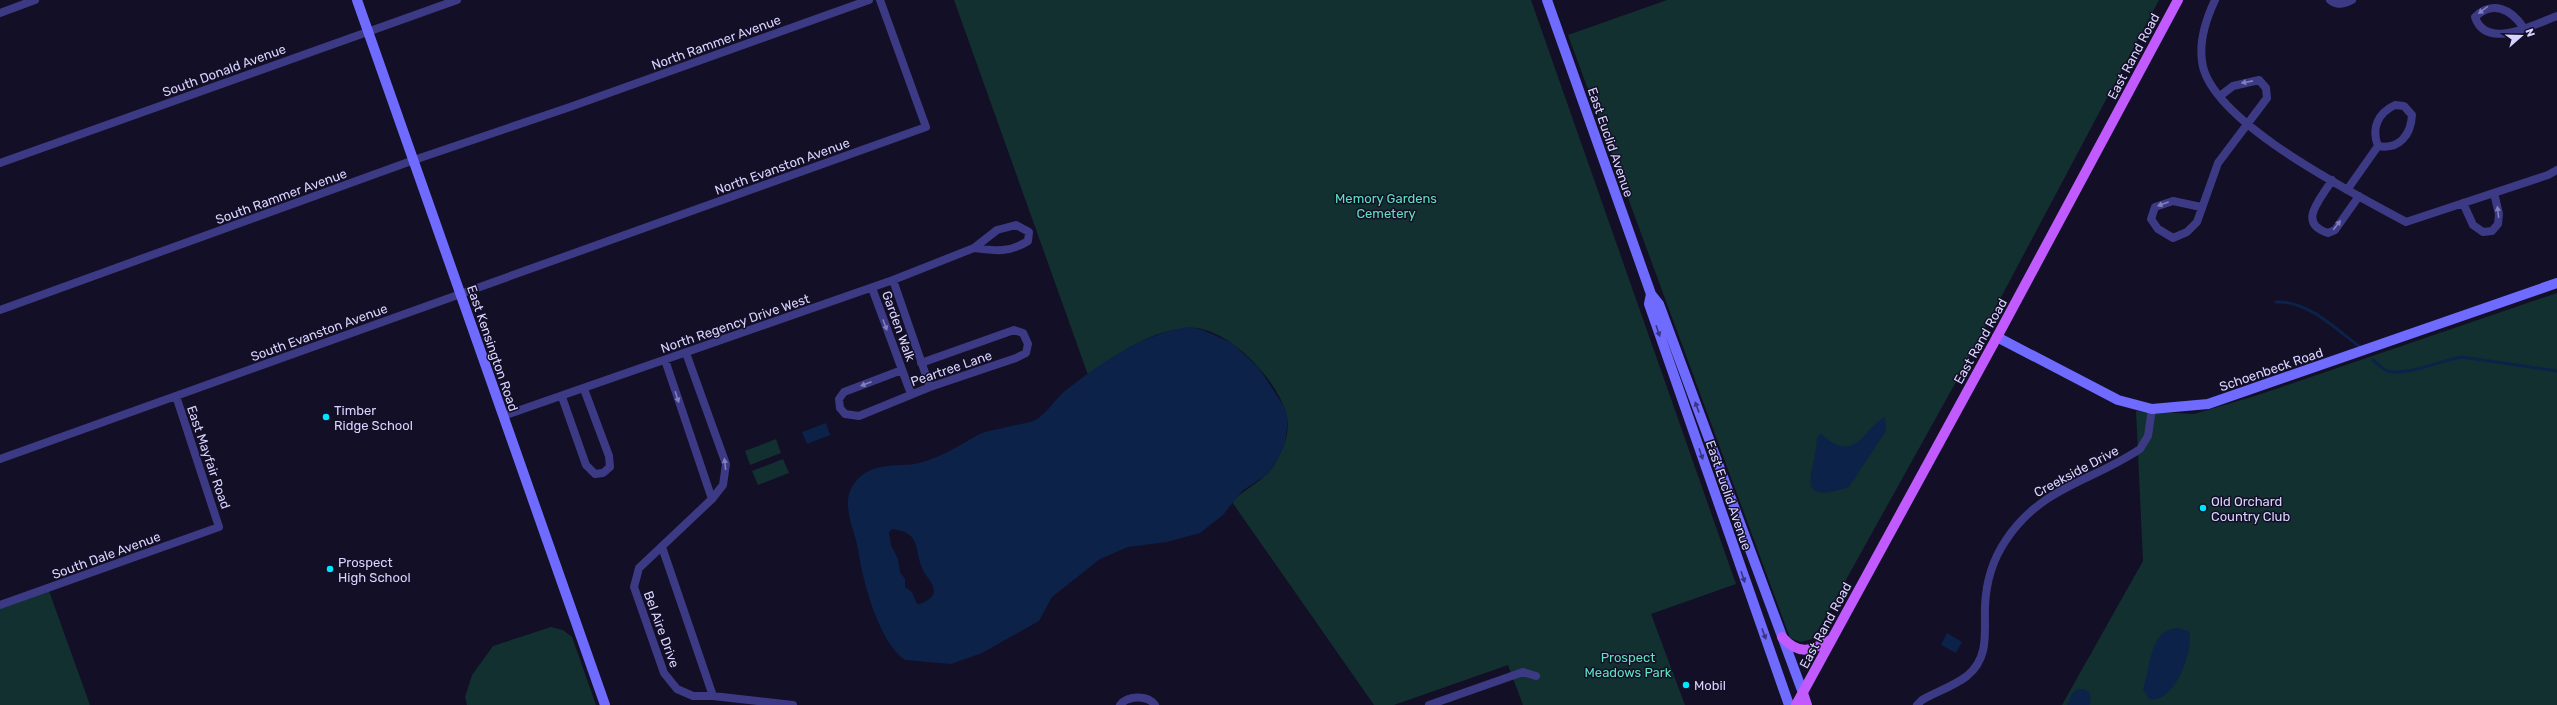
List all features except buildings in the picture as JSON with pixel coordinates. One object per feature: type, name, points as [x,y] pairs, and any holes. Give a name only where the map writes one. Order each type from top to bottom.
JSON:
[{"type":"main road","name":"East Kensington Road","points":[[356,0],[414,160],[605,705]]},
{"type":"main road","name":"East Euclid Avenue","points":[[1548,0],[1651,294],[1659,304],[1803,693]]},
{"type":"main road","name":"East Rand Road","points":[[1796,705],[1997,337],[2178,0]]},
{"type":"main road","name":"Schoenbeck Road","points":[[1997,337],[2118,400],[2152,409],[2208,404],[2557,283]]},
{"type":"main road","name":"East Euclid Avenue","points":[[1651,294],[1649,304],[1789,705]]},
{"type":"main road","points":[[1782,637],[1790,646],[1808,650],[1832,639]]},
{"type":"main road","points":[[1803,693],[1807,705]]},
{"type":"street","points":[[0,13],[35,0]]},
{"type":"street","name":"South Donald Avenue","points":[[0,163],[457,0]]},
{"type":"street","name":"North Rammer Avenue","points":[[570,107],[869,0]]},
{"type":"street","name":"North Evanston Avenue","points":[[646,227],[926,127],[880,0]]},
{"type":"street","points":[[2215,0],[2202,32],[2202,62],[2211,86],[2246,125],[2347,190],[2406,222],[2548,175],[2557,170]]},
{"type":"street","points":[[2330,0],[2333,3],[2341,4],[2352,0]]},
{"type":"street","points":[[2523,27],[2513,12],[2504,5],[2492,4],[2480,10],[2475,17],[2478,26],[2484,32],[2494,35],[2523,27],[2557,16]]},
{"type":"street","points":[[2201,207],[2173,200],[2155,207],[2152,219],[2158,229],[2173,238],[2187,232],[2197,222],[2201,207],[2218,163],[2267,98],[2266,88],[2259,80],[2244,82],[2233,86],[2220,96]]},
{"type":"street","points":[[2395,104],[2404,106],[2412,115],[2411,126],[2397,145],[2389,148],[2378,146],[2374,136],[2374,127],[2386,109],[2395,104]]},
{"type":"street","name":"South Rammer Avenue","points":[[0,310],[414,160],[570,107]]},
{"type":"street","points":[[2347,190],[2378,146]]},
{"type":"street","points":[[2332,180],[2311,216],[2312,225],[2318,230],[2328,233],[2335,230],[2359,196]]},
{"type":"street","points":[[2463,203],[2473,225],[2483,232],[2492,231],[2498,224],[2499,214],[2494,193]]},
{"type":"street","name":"North Regency Drive West","points":[[503,416],[562,397],[872,288],[974,248],[997,230],[1016,225],[1029,232],[1028,241],[1017,248],[1003,252],[974,248]]},
{"type":"street","name":"South Evanston Avenue","points":[[0,459],[646,227]]},
{"type":"street","name":"Garden Walk","points":[[893,280],[930,387]]},
{"type":"street","name":"Garden Walk","points":[[872,288],[911,394]]},
{"type":"street","name":"Peartree Lane","points":[[902,370],[844,392],[838,399],[840,408],[845,414],[859,416],[911,394],[1016,358],[1026,353],[1028,344],[1023,333],[1014,330],[921,363]]},
{"type":"street","name":"Bel Aire Drive","points":[[686,353],[726,464],[723,485],[712,499],[639,568],[634,587],[664,674],[676,689],[693,696],[712,696],[793,705]]},
{"type":"street","points":[[665,360],[712,499]]},
{"type":"street","points":[[562,397],[586,465],[594,474],[603,473],[610,467],[609,456],[584,389]]},
{"type":"street","name":"East Mayfair Road","points":[[176,396],[219,526]]},
{"type":"street","name":"Creekside Drive","points":[[1917,705],[1922,700],[1963,679],[1979,664],[1986,643],[1985,606],[1991,569],[2006,541],[2022,519],[2038,503],[2123,460],[2140,449],[2148,436],[2152,409]]},
{"type":"street","name":"South Dale Avenue","points":[[0,605],[219,526]]},
{"type":"street","name":"Bel Aire Drive","points":[[662,547],[712,696]]},
{"type":"street","points":[[1433,704],[1523,672],[1536,676]]},
{"type":"street","points":[[1120,705],[1129,698],[1147,699],[1155,705]]},
{"type":"green space","name":"Memory Gardens Cemetery","points":[[954,0],[1531,0],[1736,584],[1651,614],[1685,705],[1523,705],[1508,665],[1394,705],[1374,705],[1232,502],[1270,471],[1284,446],[1286,438],[1288,422],[1285,410],[1270,382],[1259,368],[1232,344],[1217,335],[1202,329],[1188,328],[1161,333],[1135,344],[1088,375]]},
{"type":"green space","points":[[1667,0],[2159,0],[1956,382],[1813,639],[1800,642],[1790,638],[1568,35]]},
{"type":"green space","name":"Old Orchard Country Club","points":[[2557,293],[2557,705],[2062,705],[2143,561],[2136,411],[2194,414],[2255,396]]},
{"type":"green space","points":[[776,439],[781,453],[750,465],[745,451]]},
{"type":"green space","points":[[783,459],[789,473],[758,485],[752,471]]},
{"type":"green space","points":[[49,591],[90,705],[0,705],[0,609]]},
{"type":"green space","points":[[551,627],[563,630],[572,637],[596,705],[467,705],[465,697],[472,675],[493,646]]},
{"type":"water","points":[[1190,327],[1203,330],[1232,343],[1259,368],[1285,408],[1288,420],[1285,443],[1279,457],[1268,474],[1242,491],[1223,515],[1200,533],[1167,542],[1128,547],[1100,559],[1052,597],[1039,621],[982,653],[951,664],[905,660],[896,652],[887,640],[873,609],[863,577],[848,505],[851,488],[857,480],[871,470],[886,466],[926,461],[949,451],[984,432],[1034,420],[1045,413],[1065,391],[1108,360],[1140,342],[1173,330]],"holes":[[[892,529],[909,534],[913,538],[920,563],[934,588],[932,596],[920,604],[917,604],[912,592],[905,587],[905,579],[900,572],[898,559],[891,545],[889,532]]]},
{"type":"water","points":[[1885,417],[1886,431],[1849,487],[1831,492],[1819,492],[1813,489],[1810,482],[1811,473],[1816,451],[1817,438],[1820,434],[1833,443],[1842,446],[1849,446],[1861,439],[1878,421]]},
{"type":"water","points":[[826,423],[830,435],[807,444],[802,432]]},
{"type":"water","points":[[2179,628],[2189,632],[2190,640],[2189,650],[2181,674],[2167,693],[2158,699],[2149,699],[2143,689],[2152,651],[2161,635],[2169,630]]},
{"type":"water","points":[[1947,633],[1962,642],[1956,653],[1941,645]]},
{"type":"water","points":[[2078,689],[2084,689],[2089,694],[2091,698],[2089,705],[2067,705],[2073,692]]},
{"type":"waterway","points":[[2276,302],[2288,303],[2310,311],[2331,324],[2360,347]]},
{"type":"waterway","points":[[2373,360],[2382,368],[2388,371],[2396,372],[2415,370],[2462,357],[2557,371]]},
{"type":"place","name":"Timber Ridge School","points":[[326,417]]},
{"type":"place","name":"Old Orchard Country Club","points":[[2203,508]]},
{"type":"place","name":"Prospect High School","points":[[330,569]]},
{"type":"place","name":"Mobil","points":[[1686,685]]},
{"type":"park label","name":"Prospect Meadows Park","points":[[1628,664]]}]
